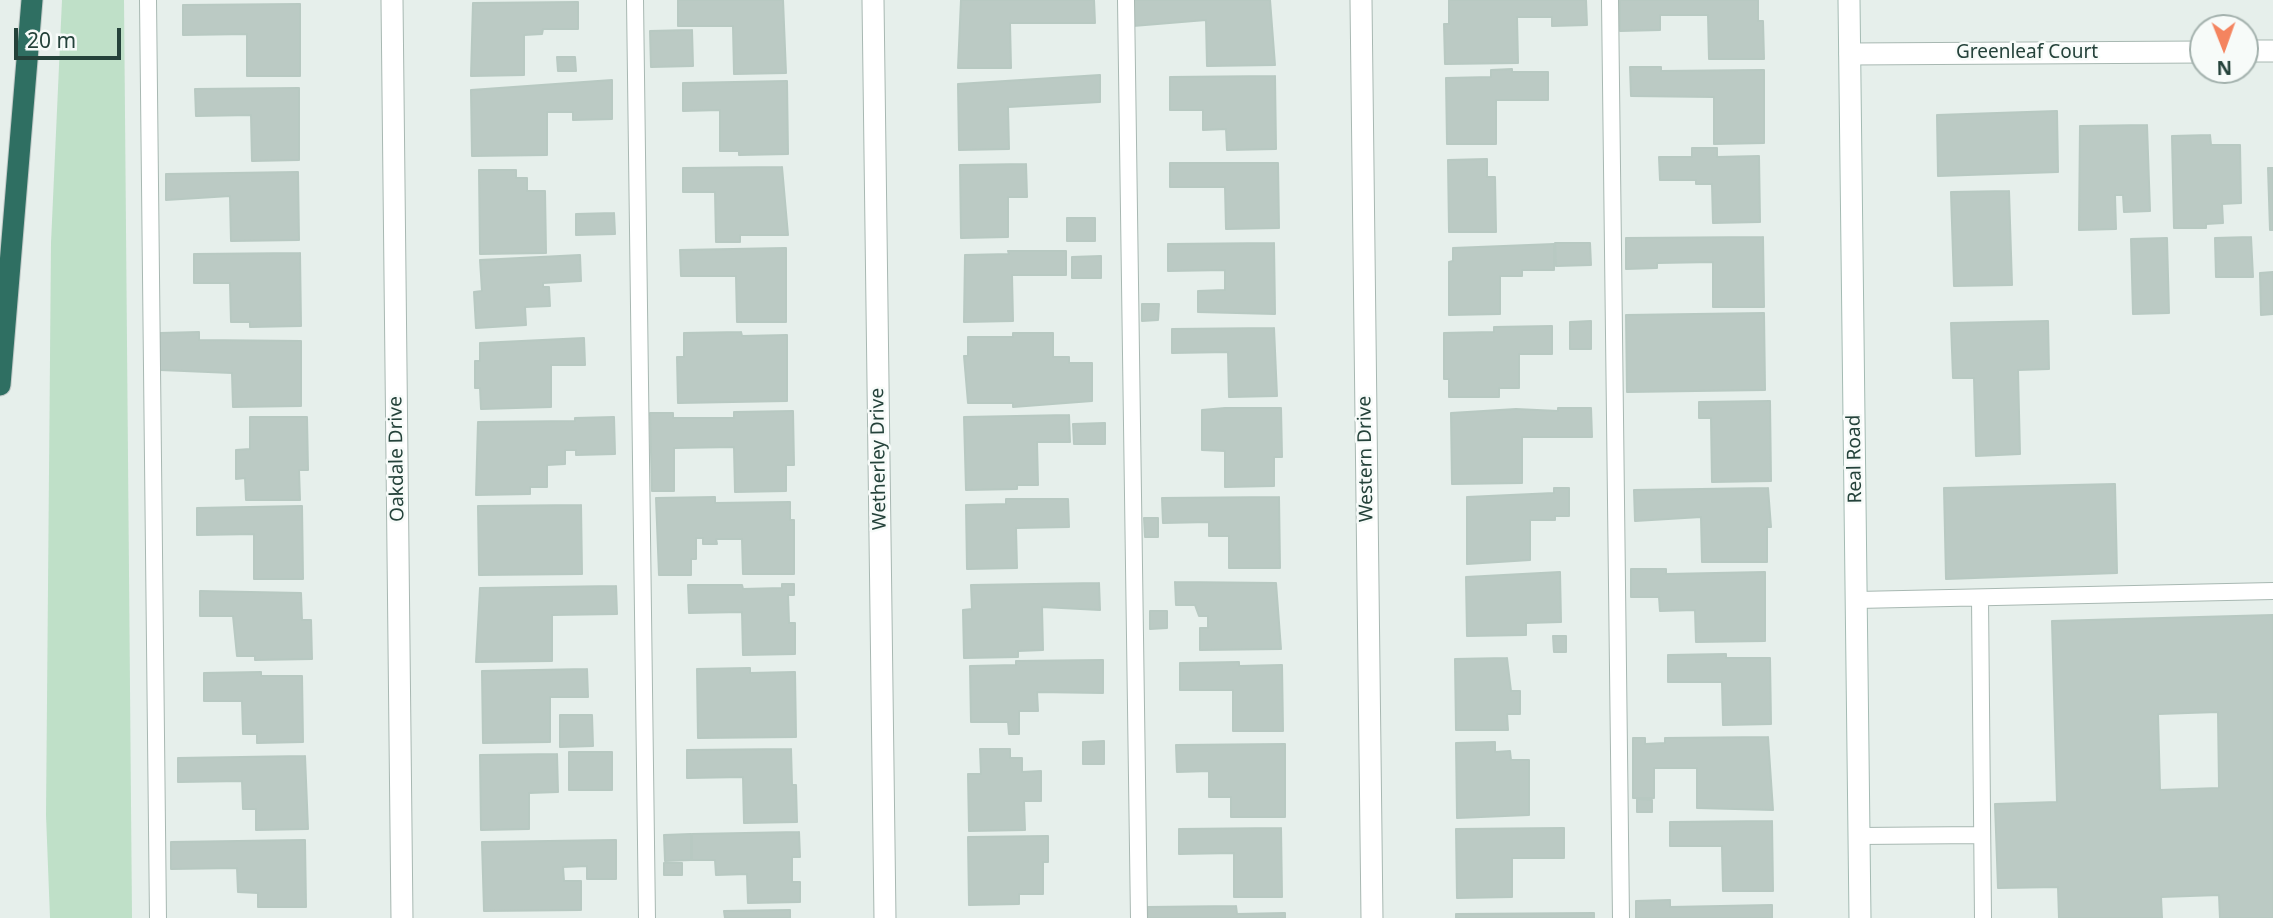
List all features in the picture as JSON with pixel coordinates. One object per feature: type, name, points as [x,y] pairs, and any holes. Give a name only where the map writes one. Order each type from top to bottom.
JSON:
[{"type":"highway","points":[[0,384],[32,0]]},
{"type":"street","name":"Oakdale Drive","points":[[392,0],[401,918]]},
{"type":"street","name":"Wetherley Drive","points":[[873,0],[885,918]]},
{"type":"street","name":"Western Drive","points":[[1361,0],[1372,918]]},
{"type":"street","name":"Real Road","points":[[1849,0],[1860,918]]},
{"type":"street","name":"Greenleaf Court","points":[[1850,54],[2189,52]]},
{"type":"lane","points":[[148,0],[158,918]]},
{"type":"lane","points":[[635,0],[647,918]]},
{"type":"lane","points":[[1126,0],[1139,918]]},
{"type":"lane","points":[[1610,0],[1621,918]]},
{"type":"lane","points":[[1857,600],[2273,591]]},
{"type":"lane","points":[[1980,598],[1983,918]]},
{"type":"lane","points":[[1859,836],[1982,835]]},
{"type":"green space","points":[[62,0],[124,0],[132,918],[50,918],[46,815],[51,243]]},
{"type":"building","points":[[678,0],[783,0],[786,73],[734,74],[733,26],[678,26]]},
{"type":"building","points":[[961,0],[1094,0],[1095,23],[1010,23],[1011,68],[958,68]]},
{"type":"building","points":[[1133,0],[1270,0],[1275,65],[1207,66],[1206,20],[1133,26]]},
{"type":"building","points":[[1449,0],[1586,0],[1587,25],[1552,26],[1552,17],[1517,17],[1518,63],[1445,64],[1444,24],[1449,24]]},
{"type":"building","points":[[1620,0],[1758,0],[1758,21],[1763,21],[1764,59],[1709,59],[1708,15],[1660,15],[1660,30],[1620,31]]},
{"type":"building","points":[[578,2],[578,29],[543,29],[542,34],[524,35],[524,75],[471,76],[473,3]]},
{"type":"building","points":[[300,4],[300,76],[247,76],[247,34],[183,35],[183,5]]},
{"type":"building","points":[[692,30],[693,66],[651,67],[650,31]]},
{"type":"building","points":[[557,57],[575,57],[576,71],[558,71]]},
{"type":"building","points":[[1630,67],[1661,67],[1661,71],[1764,70],[1764,143],[1714,144],[1714,97],[1631,96]]},
{"type":"building","points":[[1512,69],[1512,72],[1548,72],[1548,100],[1496,100],[1496,144],[1447,144],[1446,78],[1491,77],[1491,70]]},
{"type":"building","points":[[1100,75],[1100,102],[1008,107],[1009,149],[959,150],[958,84]]},
{"type":"building","points":[[1275,76],[1276,149],[1227,150],[1226,129],[1203,130],[1203,110],[1170,110],[1170,77]]},
{"type":"building","points":[[612,80],[612,119],[573,120],[573,112],[547,112],[547,155],[472,156],[471,90]]},
{"type":"building","points":[[787,81],[788,154],[739,155],[739,151],[720,151],[720,110],[683,111],[683,83]]},
{"type":"building","points":[[299,88],[299,160],[252,161],[251,115],[196,116],[195,89]]},
{"type":"building","points":[[2057,111],[2058,172],[1938,176],[1937,115]]},
{"type":"building","points":[[2147,125],[2150,211],[2124,212],[2123,195],[2115,195],[2116,229],[2079,230],[2080,126]]},
{"type":"building","points":[[2210,135],[2211,145],[2240,145],[2241,203],[2222,204],[2223,223],[2206,224],[2206,228],[2174,228],[2172,136]]},
{"type":"building","points":[[1692,148],[1717,148],[1717,157],[1759,156],[1760,222],[1713,223],[1712,184],[1696,184],[1696,180],[1660,180],[1659,157],[1692,157]]},
{"type":"building","points":[[1487,159],[1487,177],[1495,177],[1496,232],[1449,232],[1448,160]]},
{"type":"building","points":[[1170,163],[1278,163],[1279,228],[1226,229],[1225,187],[1170,187]]},
{"type":"building","points":[[1026,164],[1027,197],[1008,197],[1008,237],[961,238],[960,165]]},
{"type":"building","points":[[782,167],[788,235],[740,235],[740,242],[716,242],[715,192],[683,192],[683,168]]},
{"type":"building","points":[[2268,168],[2273,168],[2273,230],[2270,230]]},
{"type":"building","points":[[479,170],[516,170],[516,178],[527,178],[527,191],[545,191],[546,253],[480,254]]},
{"type":"building","points":[[298,172],[299,240],[231,241],[230,196],[166,200],[166,174]]},
{"type":"building","points":[[2009,191],[2012,285],[1954,286],[1951,192]]},
{"type":"building","points":[[614,213],[615,234],[576,235],[576,214]]},
{"type":"building","points":[[1067,218],[1095,218],[1095,241],[1067,241]]},
{"type":"building","points":[[1763,237],[1764,307],[1713,307],[1713,262],[1657,263],[1657,268],[1626,269],[1626,238]]},
{"type":"building","points":[[2251,237],[2253,277],[2216,277],[2215,238]]},
{"type":"building","points":[[2167,238],[2169,313],[2133,314],[2131,239]]},
{"type":"building","points":[[1274,243],[1275,314],[1198,312],[1198,291],[1225,290],[1225,270],[1168,271],[1168,244]]},
{"type":"building","points":[[1555,243],[1590,243],[1591,265],[1556,266]]},
{"type":"building","points":[[1554,244],[1554,270],[1522,270],[1522,276],[1500,276],[1500,314],[1449,315],[1449,262],[1453,261],[1453,248]]},
{"type":"building","points":[[786,248],[786,322],[737,322],[736,276],[681,276],[680,250]]},
{"type":"building","points":[[1008,251],[1066,251],[1066,275],[1012,275],[1013,321],[964,322],[965,255],[1009,254]]},
{"type":"building","points":[[300,253],[301,326],[250,327],[250,322],[231,322],[230,283],[194,283],[194,254]]},
{"type":"building","points":[[580,255],[581,281],[543,283],[543,287],[549,287],[550,306],[525,307],[526,325],[476,328],[474,292],[482,291],[480,260]]},
{"type":"building","points":[[1101,256],[1101,278],[1072,278],[1072,257]]},
{"type":"building","points":[[2273,272],[2273,314],[2261,315],[2260,273]]},
{"type":"building","points":[[1142,304],[1159,304],[1158,320],[1142,321]]},
{"type":"building","points":[[1764,313],[1765,390],[1627,392],[1626,315]]},
{"type":"building","points":[[1591,321],[1591,349],[1570,349],[1570,322]]},
{"type":"building","points":[[2048,321],[2049,369],[2018,370],[2020,454],[1976,456],[1974,378],[1953,378],[1951,323]]},
{"type":"building","points":[[1552,326],[1552,354],[1519,354],[1519,388],[1499,388],[1499,397],[1449,397],[1449,379],[1444,379],[1444,333],[1494,332],[1494,327]]},
{"type":"building","points":[[1274,328],[1277,396],[1229,397],[1228,352],[1172,353],[1172,329]]},
{"type":"building","points":[[199,332],[199,340],[301,341],[301,406],[233,407],[232,373],[160,370],[160,333]]},
{"type":"building","points":[[741,332],[742,336],[787,335],[787,401],[678,403],[677,357],[684,357],[684,333]]},
{"type":"building","points":[[1013,333],[1053,333],[1053,357],[1069,357],[1069,363],[1092,363],[1092,401],[1013,407],[1013,403],[968,403],[964,356],[968,356],[968,337],[1013,337]]},
{"type":"building","points":[[584,338],[585,365],[551,365],[551,407],[481,409],[480,388],[475,388],[475,361],[480,361],[480,343]]},
{"type":"building","points":[[1770,401],[1771,481],[1712,482],[1711,418],[1699,418],[1699,402]]},
{"type":"building","points":[[1281,408],[1282,457],[1274,457],[1274,486],[1225,487],[1225,451],[1202,450],[1202,410]]},
{"type":"building","points":[[1558,408],[1591,408],[1592,437],[1522,437],[1522,483],[1452,484],[1451,413],[1516,409],[1558,411]]},
{"type":"building","points":[[793,411],[794,465],[786,465],[786,491],[735,492],[734,447],[674,448],[674,491],[652,491],[650,413],[673,413],[673,418],[734,418],[734,412]]},
{"type":"building","points":[[1069,415],[1070,442],[1037,442],[1038,485],[1017,485],[1017,489],[966,490],[964,417]]},
{"type":"building","points":[[250,417],[307,417],[308,470],[299,470],[300,500],[246,500],[245,478],[236,479],[236,450],[250,449]]},
{"type":"building","points":[[614,417],[615,454],[576,455],[576,450],[565,450],[565,464],[547,465],[547,487],[530,487],[530,494],[476,495],[478,422],[575,421],[575,418]]},
{"type":"building","points":[[1105,423],[1105,444],[1074,444],[1073,424]]},
{"type":"building","points":[[2115,484],[2117,573],[1946,579],[1944,488]]},
{"type":"building","points":[[1554,488],[1569,488],[1569,516],[1555,516],[1555,520],[1530,520],[1530,560],[1467,564],[1467,497],[1554,493]]},
{"type":"building","points":[[1768,488],[1771,527],[1767,527],[1767,562],[1702,562],[1701,517],[1635,521],[1634,490]]},
{"type":"building","points":[[715,497],[715,503],[790,502],[790,520],[794,520],[794,574],[743,574],[742,539],[716,539],[717,544],[703,544],[703,538],[696,538],[696,559],[691,559],[691,575],[659,575],[656,498]]},
{"type":"building","points":[[1279,497],[1280,568],[1229,568],[1229,536],[1209,536],[1209,522],[1163,523],[1162,498]]},
{"type":"building","points":[[1006,499],[1068,499],[1069,527],[1016,528],[1017,568],[967,569],[966,505],[1006,504]]},
{"type":"building","points":[[581,505],[582,574],[479,575],[478,506]]},
{"type":"building","points":[[302,506],[303,579],[254,579],[254,534],[197,535],[197,508]]},
{"type":"building","points":[[1144,518],[1158,518],[1158,537],[1145,537]]},
{"type":"building","points":[[1631,569],[1666,569],[1666,574],[1765,572],[1765,641],[1696,642],[1695,610],[1660,611],[1659,597],[1631,597]]},
{"type":"building","points":[[1560,572],[1561,622],[1526,623],[1526,635],[1467,636],[1466,577]]},
{"type":"building","points":[[1175,582],[1276,583],[1281,649],[1200,650],[1200,628],[1208,628],[1208,616],[1199,616],[1195,605],[1176,605]]},
{"type":"building","points":[[1099,583],[1100,610],[1042,607],[1043,650],[1018,651],[1018,657],[964,658],[963,610],[972,609],[971,585]]},
{"type":"building","points":[[782,584],[794,584],[794,595],[788,595],[789,623],[795,623],[795,654],[743,655],[742,612],[689,613],[688,585],[742,585],[743,589],[782,588]]},
{"type":"building","points":[[616,586],[617,614],[552,615],[552,661],[476,662],[480,588]]},
{"type":"building","points":[[200,591],[301,593],[302,620],[311,620],[312,659],[255,660],[255,656],[237,656],[233,616],[200,616]]},
{"type":"building","points":[[1150,611],[1167,611],[1167,628],[1150,629]]},
{"type":"building","points":[[2273,615],[2273,918],[2220,918],[2219,895],[2161,897],[2162,918],[2059,918],[2058,887],[1998,888],[1995,804],[2057,802],[2052,621]],"holes":[[[2218,712],[2219,788],[2160,790],[2158,714]]]},
{"type":"building","points":[[1553,636],[1566,636],[1566,652],[1554,652]]},
{"type":"building","points":[[1726,654],[1726,658],[1770,658],[1771,724],[1723,725],[1722,682],[1668,682],[1668,655]]},
{"type":"building","points":[[1507,658],[1511,691],[1520,691],[1520,714],[1507,714],[1508,730],[1456,730],[1455,659]]},
{"type":"building","points":[[1103,660],[1103,693],[1037,692],[1038,711],[1019,711],[1019,734],[1009,734],[1008,722],[971,722],[970,666],[1016,665],[1016,661]]},
{"type":"building","points":[[1239,662],[1239,666],[1282,665],[1283,731],[1233,731],[1233,690],[1180,690],[1180,663]]},
{"type":"building","points":[[750,668],[750,673],[795,672],[796,737],[698,738],[697,669]]},
{"type":"building","points":[[587,669],[588,697],[550,697],[550,742],[483,743],[482,671]]},
{"type":"building","points":[[261,672],[261,676],[302,676],[303,742],[257,743],[257,734],[243,734],[242,701],[204,701],[204,673]]},
{"type":"building","points":[[560,715],[592,715],[593,746],[560,747]]},
{"type":"building","points":[[1768,737],[1773,810],[1697,808],[1697,768],[1654,768],[1654,798],[1633,798],[1633,738],[1645,738],[1645,744],[1665,743],[1665,738]]},
{"type":"building","points":[[1104,741],[1104,764],[1083,764],[1083,742]]},
{"type":"building","points":[[1495,742],[1495,752],[1510,751],[1511,760],[1529,760],[1529,815],[1457,818],[1456,743]]},
{"type":"building","points":[[1285,744],[1285,817],[1231,817],[1231,797],[1209,797],[1209,771],[1177,772],[1176,745]]},
{"type":"building","points":[[791,749],[797,822],[744,823],[743,777],[687,778],[687,750]]},
{"type":"building","points":[[980,749],[1010,749],[1010,758],[1022,758],[1022,772],[1041,771],[1041,801],[1024,801],[1025,830],[969,831],[968,774],[981,774]]},
{"type":"building","points":[[569,752],[612,752],[612,790],[569,790]]},
{"type":"building","points":[[557,754],[558,792],[529,793],[529,829],[481,830],[480,755]]},
{"type":"building","points":[[305,756],[308,829],[256,830],[256,809],[243,809],[242,781],[178,782],[178,758]]},
{"type":"building","points":[[1637,799],[1652,800],[1652,812],[1637,812]]},
{"type":"building","points":[[1772,821],[1773,891],[1723,891],[1722,846],[1670,846],[1670,822]]},
{"type":"building","points":[[1281,828],[1282,897],[1234,897],[1234,853],[1179,854],[1179,829]]},
{"type":"building","points":[[1564,828],[1564,858],[1512,858],[1512,897],[1457,898],[1456,829]]},
{"type":"building","points":[[799,832],[800,857],[792,857],[792,882],[800,882],[800,902],[748,903],[747,874],[716,875],[715,860],[692,860],[692,834]]},
{"type":"building","points":[[691,834],[691,860],[665,861],[664,835]]},
{"type":"building","points":[[1048,836],[1048,862],[1043,862],[1043,894],[1019,894],[1019,904],[969,905],[968,837]]},
{"type":"building","points":[[305,840],[306,907],[258,907],[258,893],[238,892],[237,868],[171,869],[171,842]]},
{"type":"building","points":[[616,840],[616,879],[587,879],[587,866],[563,867],[564,881],[581,881],[581,910],[484,911],[482,842]]},
{"type":"building","points":[[664,863],[682,863],[682,875],[664,875]]},
{"type":"building","points":[[1670,900],[1670,907],[1772,905],[1772,918],[1636,918],[1636,901]]},
{"type":"building","points":[[1236,906],[1237,914],[1285,913],[1285,918],[1148,918],[1148,907]]},
{"type":"building","points":[[790,910],[790,918],[725,918],[724,911]]},
{"type":"building","points":[[1594,913],[1594,918],[1456,918],[1456,914]]}]
